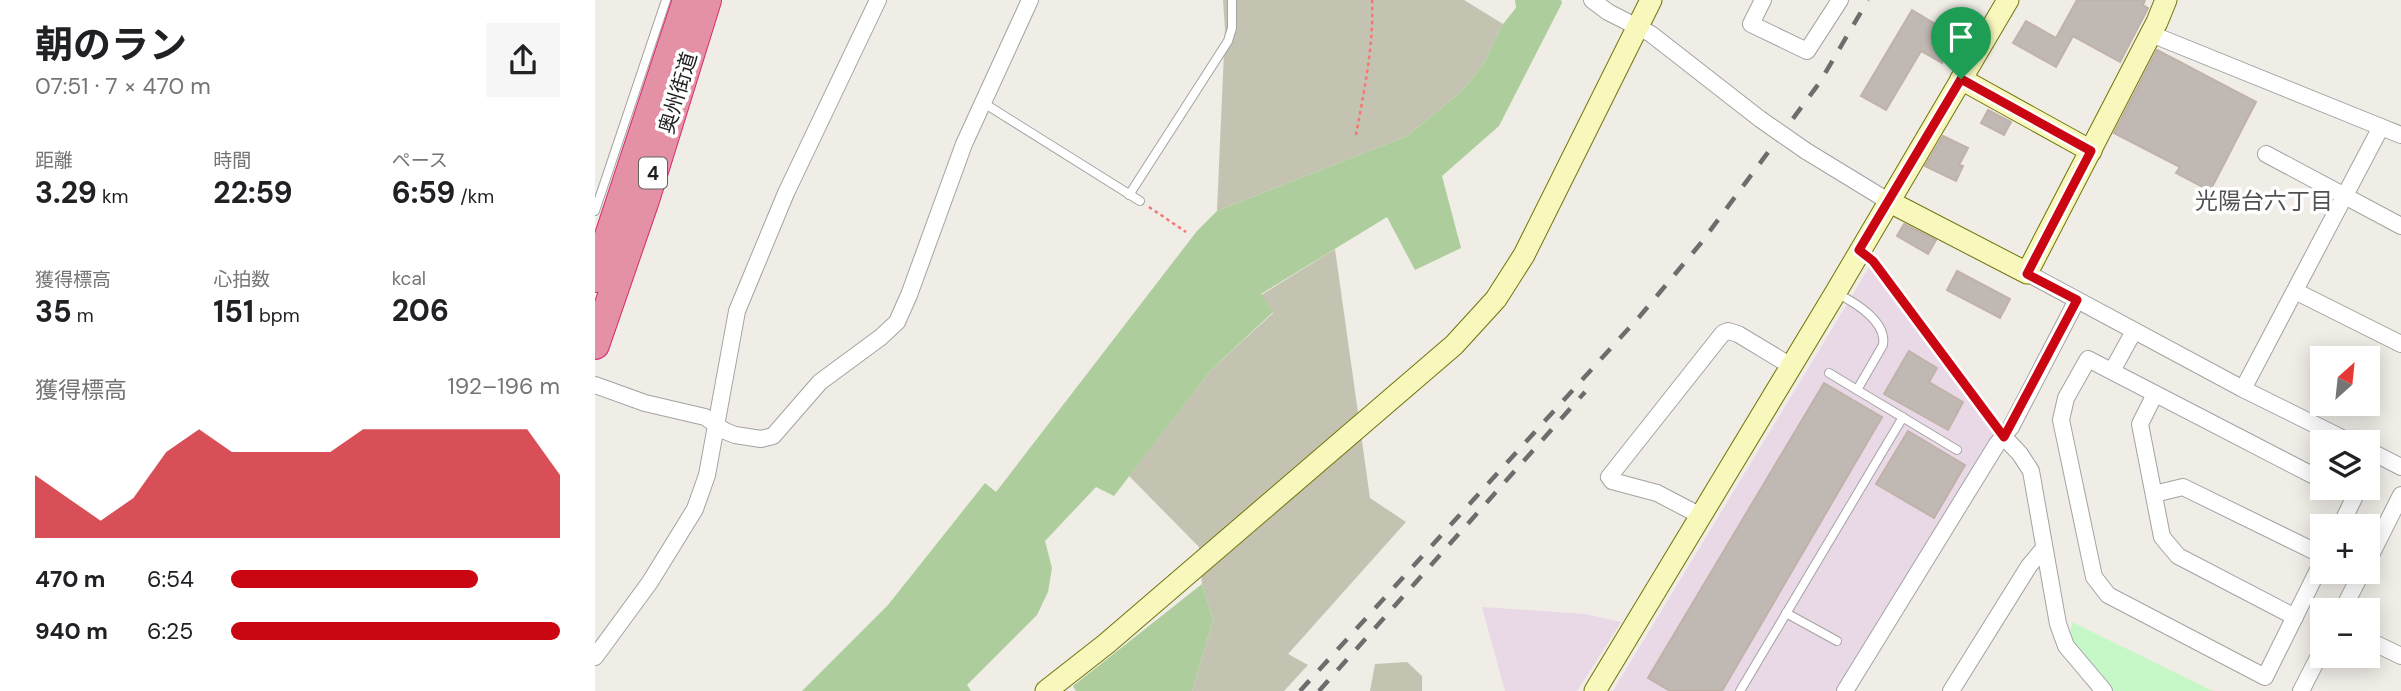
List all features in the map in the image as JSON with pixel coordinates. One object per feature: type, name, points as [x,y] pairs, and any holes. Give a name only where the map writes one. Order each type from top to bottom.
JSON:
[{"type":"highway","name":"奥州街道","points":[[595,278],[687,0]]},
{"type":"highway","name":"奥州街道","points":[[595,345],[645,200],[707,0]]},
{"type":"street","points":[[595,657],[650,582],[695,509],[707,475],[737,311],[786,193],[878,0]]},
{"type":"street","points":[[595,385],[645,403],[705,417],[735,435],[761,439],[773,436],[820,382],[897,322],[964,144],[1030,0]]},
{"type":"street","points":[[1592,0],[1608,12],[1651,34],[1760,119],[1806,151],[1888,201],[2326,430]]},
{"type":"street","points":[[1046,691],[1107,644],[1434,363],[1496,299],[1524,255],[1651,0]]},
{"type":"street","points":[[1763,0],[1751,24],[1807,51],[1840,0]]},
{"type":"street","points":[[1595,691],[1836,292],[2008,0]]},
{"type":"street","points":[[2027,274],[2166,0]]},
{"type":"street","points":[[2151,34],[2401,135]]},
{"type":"street","points":[[1961,79],[2091,151]]},
{"type":"street","points":[[2243,389],[2381,127]]},
{"type":"street","points":[[2266,154],[2401,226]]},
{"type":"street","points":[[2295,291],[2401,344]]},
{"type":"street","points":[[1845,691],[2004,437],[2077,300]]},
{"type":"street","points":[[1701,516],[1657,493],[1612,481],[1609,477],[1723,333],[1728,331],[1738,334],[1791,366]]},
{"type":"street","points":[[2112,371],[2134,331]]},
{"type":"street","points":[[2310,474],[2088,359],[2066,398],[2061,420],[2094,577],[2108,595],[2265,677],[2311,584]]},
{"type":"street","points":[[2155,394],[2140,424],[2162,537],[2178,556],[2295,617]]},
{"type":"street","points":[[2004,437],[2031,471],[2058,624],[2066,646],[2104,691]]},
{"type":"street","points":[[2380,456],[2401,467]]},
{"type":"street","points":[[2154,494],[2183,487],[2310,549]]},
{"type":"street","points":[[2380,537],[2401,495]]},
{"type":"street","points":[[1951,691],[2029,566],[2044,548]]},
{"type":"street","points":[[2380,646],[2401,656]]},
{"type":"street","points":[[2301,691],[2313,668]]},
{"type":"lane","points":[[595,211],[666,0]]},
{"type":"lane","points":[[1129,195],[1228,41],[1232,28],[1232,0]]},
{"type":"lane","points":[[982,102],[1140,201]]},
{"type":"lane","points":[[1859,250],[1873,261],[2004,437]]},
{"type":"lane","points":[[1836,292],[1868,313],[1884,340],[1857,390]]},
{"type":"lane","points":[[1829,373],[1957,450]]},
{"type":"lane","points":[[1740,691],[1903,417]]},
{"type":"lane","points":[[1786,613],[1837,641]]},
{"type":"path","points":[[1356,135],[1365,85],[1372,0]]},
{"type":"path","points":[[1140,201],[1186,232]]},
{"type":"shaded area","points":[[1223,0],[1464,0],[1503,24],[1483,65],[1462,91],[1407,136],[1217,211],[1225,29]]},
{"type":"shaded area","points":[[1335,249],[1370,498],[1406,522],[1288,654],[1308,665],[1284,691],[1192,691],[1213,620],[1202,584],[1199,547],[1129,476],[1210,371],[1273,313],[1261,295]]},
{"type":"shaded area","points":[[1870,266],[1996,435],[1836,691],[1613,691]]},
{"type":"shaded area","points":[[1482,607],[1585,614],[1621,622],[1577,691],[1505,691]]},
{"type":"shaded area","points":[[1407,662],[1422,676],[1422,691],[1370,691],[1375,664]]},
{"type":"green space","points":[[1515,0],[1561,0],[1562,3],[1499,126],[1442,176],[1461,248],[1415,270],[1387,217],[1261,294],[1273,312],[1210,371],[1114,496],[1096,487],[1045,541],[1052,568],[1048,592],[1037,615],[967,685],[971,691],[802,691],[888,605],[985,483],[996,492],[1197,231],[1217,211],[1407,136],[1462,91],[1483,65],[1503,24],[1516,8]]},
{"type":"green space","points":[[1202,584],[1213,620],[1192,691],[1076,691],[1073,686]]},
{"type":"green space","points":[[2072,622],[2213,691],[2110,691],[2070,637]]},
{"type":"building","points":[[2077,0],[2145,0],[2143,5],[2148,8],[2120,62],[2073,36],[2056,67],[2013,43],[2026,21],[2056,38]]},
{"type":"building","points":[[1912,10],[1957,37],[1942,63],[1921,51],[1886,110],[1861,96]]},
{"type":"building","points":[[2157,50],[2256,102],[2210,191],[2176,173],[2180,167],[2114,133]]},
{"type":"building","points":[[1988,110],[2011,122],[2004,135],[1981,123]]},
{"type":"building","points":[[1943,136],[1968,148],[1959,165],[1963,166],[1956,181],[1925,166]]},
{"type":"building","points":[[1904,224],[1936,240],[1928,254],[1897,236]]},
{"type":"building","points":[[1957,271],[2010,299],[2000,318],[1947,290]]},
{"type":"building","points":[[1909,351],[1937,368],[1929,382],[1963,402],[1948,430],[1884,394]]},
{"type":"building","points":[[1824,383],[1882,417],[1722,691],[1670,691],[1648,678]]},
{"type":"building","points":[[1908,431],[1965,465],[1934,518],[1876,484]]},
{"type":"railway","points":[[1300,691],[1640,316],[1701,243],[1820,82],[1868,0]]},
{"type":"railway","points":[[1319,691],[1585,392]]},
{"type":"district","name":"光陽台六丁目","points":[[2264,201]]},
{"type":"route","points":[[1961,79],[2091,151],[2027,274],[2077,300],[2004,437],[1873,261],[1859,250],[1961,79]]}]
